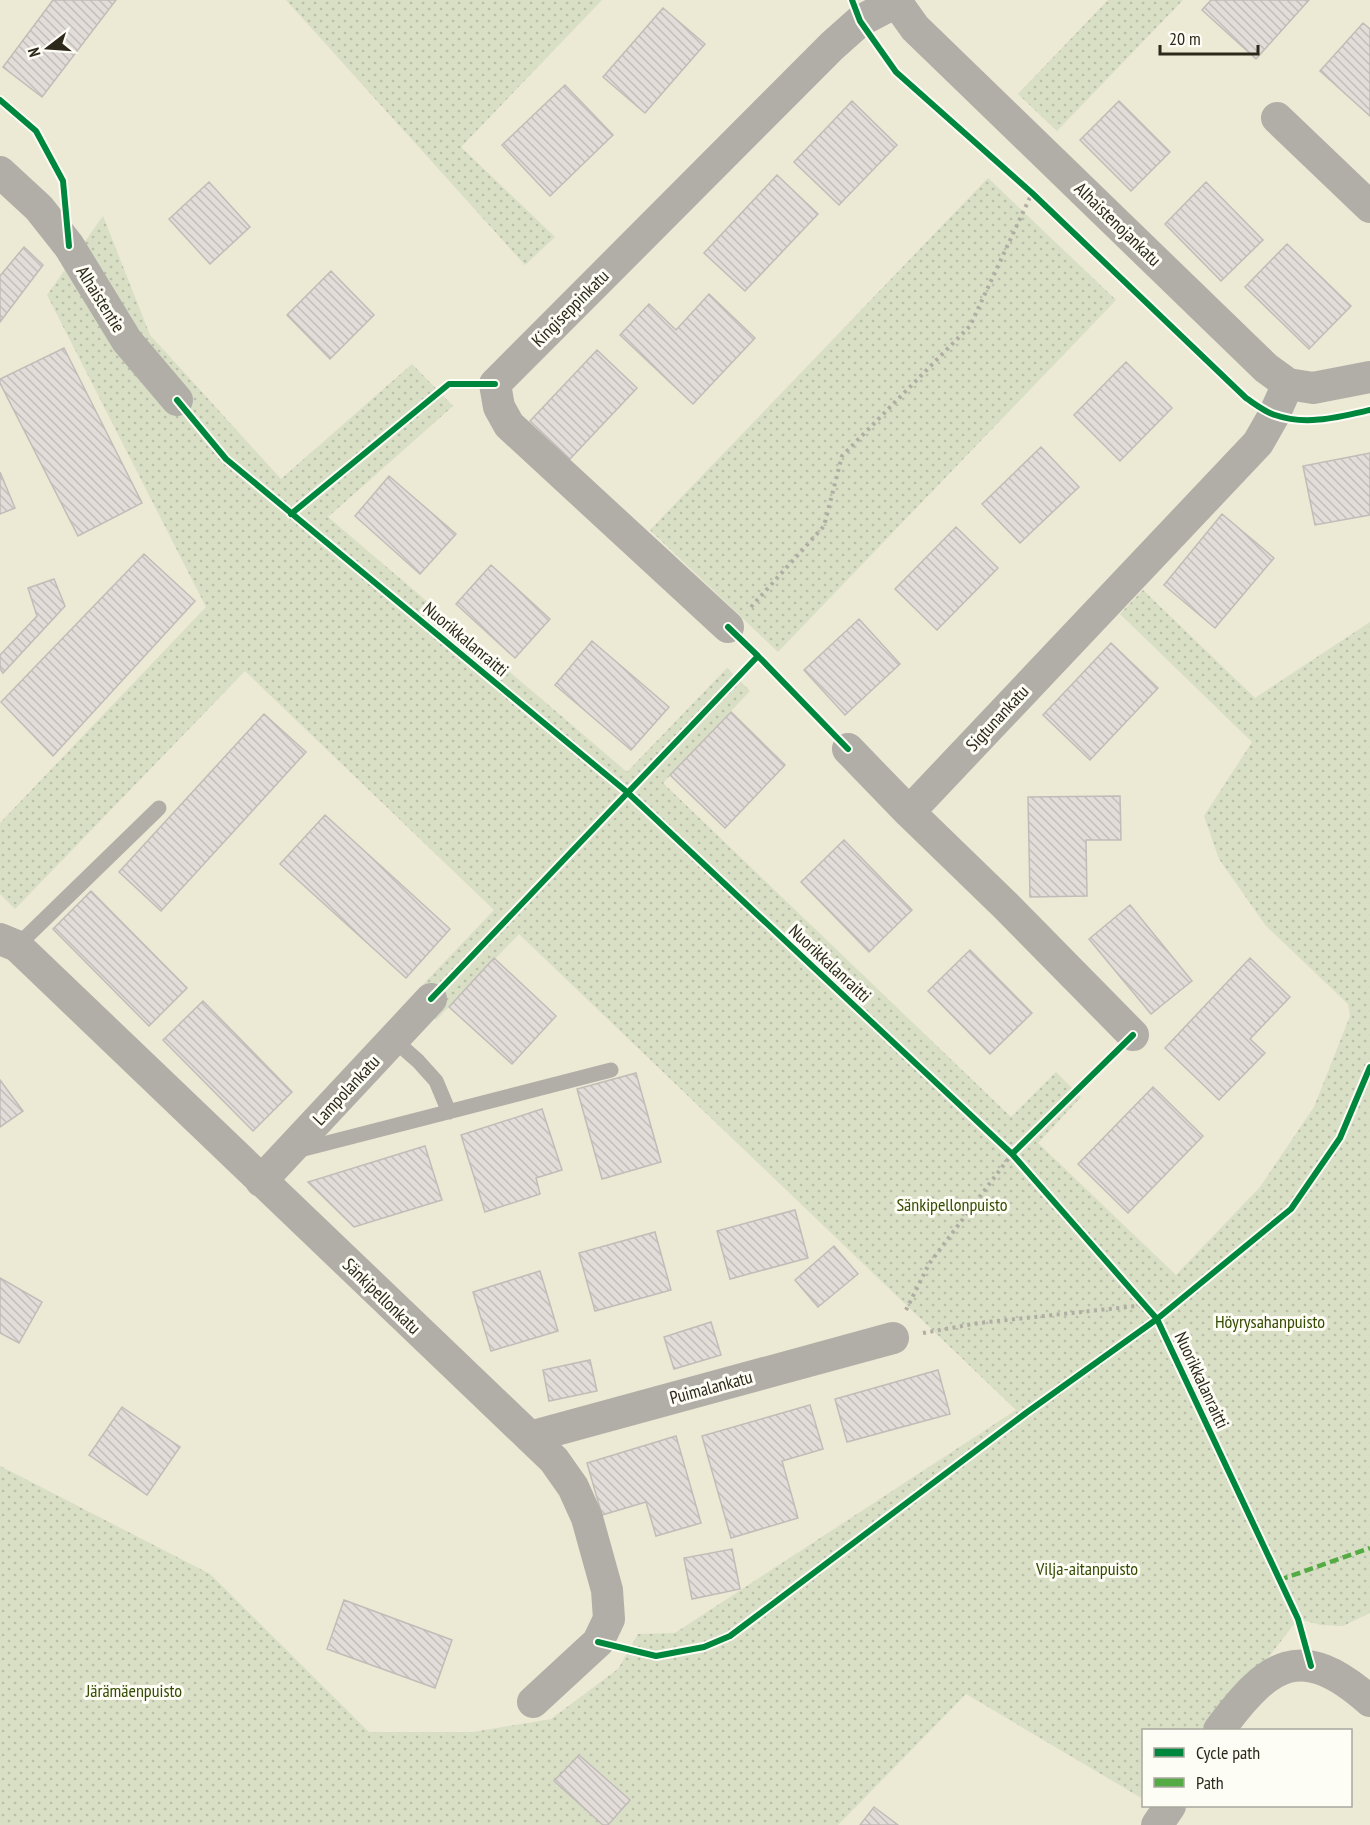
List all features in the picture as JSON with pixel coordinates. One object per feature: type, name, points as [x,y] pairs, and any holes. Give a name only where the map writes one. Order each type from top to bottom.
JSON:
[{"type":"street","name":"Alhaistenojankatu","points":[[896,1],[915,28],[1266,368],[1288,384]]},
{"type":"street","name":"Kingiseppinkatu","points":[[728,627],[508,425],[499,408],[495,384],[832,46],[860,21],[896,1]]},
{"type":"street","points":[[1277,118],[1370,207]]},
{"type":"street","name":"Alhaistentie","points":[[0,172],[39,207],[69,246],[127,341],[177,400]]},
{"type":"street","points":[[1288,384],[1313,388],[1370,377]]},
{"type":"street","name":"Sigtunankatu","points":[[909,812],[1258,443],[1288,384]]},
{"type":"street","points":[[848,749],[1133,1035]]},
{"type":"street","name":"Sänkipellonkatu","points":[[9,943],[561,1469],[573,1487],[587,1518],[607,1590],[609,1619],[598,1642],[532,1702]]},
{"type":"street","name":"Lampolankatu","points":[[261,1181],[430,999]]},
{"type":"street","name":"Puimalankatu","points":[[530,1437],[893,1338]]},
{"type":"street","points":[[1220,1729],[1238,1704],[1255,1686],[1270,1673],[1292,1666],[1311,1666],[1332,1672],[1370,1701]]},
{"type":"street","points":[[1157,1825],[1169,1807]]},
{"type":"lane","points":[[9,943],[159,808]]},
{"type":"lane","points":[[393,1040],[418,1061],[436,1081],[449,1112]]},
{"type":"lane","points":[[287,1153],[611,1070]]},
{"type":"path","points":[[1024,185],[1041,201]]},
{"type":"path","points":[[728,627],[750,609],[824,526],[842,456],[970,326],[1032,193]]},
{"type":"path","points":[[1004,1146],[1020,1163]]},
{"type":"path","points":[[893,1338],[929,1264],[1020,1146]]},
{"type":"path","points":[[1138,1296],[1151,1312]]},
{"type":"path","points":[[893,1338],[979,1323],[1146,1305]]},
{"type":"green space","points":[[286,0],[602,0],[461,147],[555,237],[525,265]]},
{"type":"green space","points":[[1108,0],[1183,0],[1057,131],[1018,94]]},
{"type":"green space","points":[[988,178],[1116,300],[778,652],[650,530]]},
{"type":"green space","points":[[103,216],[150,335],[281,479],[412,364],[453,406],[328,517],[627,772],[727,668],[750,691],[663,783],[1011,1117],[1056,1072],[1081,1097],[1038,1143],[1176,1275],[1260,1187],[1314,1107],[1350,1016],[1348,1004],[1266,926],[1219,859],[1204,816],[1252,742],[1120,614],[1143,590],[1255,698],[1370,622],[1370,1613],[1343,1626],[1321,1625],[1298,1619],[1213,1729],[1142,1729],[1142,1798],[966,1694],[838,1825],[0,1825],[0,1466],[210,1574],[369,1732],[473,1732],[551,1719],[618,1669],[638,1634],[675,1633],[1016,1410],[519,934],[436,1020],[412,996],[494,910],[245,671],[15,909],[0,894],[0,823],[206,607],[47,295]]},
{"type":"building","points":[[53,0],[116,0],[42,97],[3,67]]},
{"type":"building","points":[[1211,0],[1309,0],[1256,59],[1202,10]]},
{"type":"building","points":[[663,8],[705,44],[645,113],[603,77]]},
{"type":"building","points":[[1363,23],[1370,29],[1370,116],[1320,71]]},
{"type":"building","points":[[565,85],[613,135],[550,196],[502,145]]},
{"type":"building","points":[[852,101],[897,145],[839,205],[794,162]]},
{"type":"building","points":[[1119,101],[1170,152],[1131,191],[1080,140]]},
{"type":"building","points":[[777,175],[818,214],[745,291],[704,253]]},
{"type":"building","points":[[209,182],[250,227],[210,264],[169,219]]},
{"type":"building","points":[[1206,182],[1263,240],[1221,281],[1165,224]]},
{"type":"building","points":[[1287,244],[1351,306],[1309,349],[1245,287]]},
{"type":"building","points":[[24,247],[43,265],[0,322],[0,276]]},
{"type":"building","points":[[331,271],[374,315],[330,359],[287,315]]},
{"type":"building","points":[[709,294],[755,338],[693,404],[620,335],[649,304],[676,330]]},
{"type":"building","points":[[64,348],[142,503],[78,536],[0,383],[0,379]]},
{"type":"building","points":[[597,350],[637,388],[570,459],[530,421]]},
{"type":"building","points":[[1126,362],[1172,408],[1120,461],[1074,415]]},
{"type":"building","points":[[1041,447],[1079,487],[1020,543],[982,504]]},
{"type":"building","points":[[1370,453],[1370,515],[1315,525],[1303,466]]},
{"type":"building","points":[[0,472],[15,508],[0,514]]},
{"type":"building","points":[[389,476],[456,534],[420,574],[355,516]]},
{"type":"building","points":[[1222,514],[1274,558],[1215,628],[1164,585]]},
{"type":"building","points":[[956,527],[998,568],[937,630],[895,589]]},
{"type":"building","points":[[144,554],[195,601],[53,756],[1,702]]},
{"type":"building","points":[[491,565],[550,619],[515,658],[456,604]]},
{"type":"building","points":[[54,579],[65,606],[3,673],[0,669],[0,655],[37,616],[28,588]]},
{"type":"building","points":[[859,619],[900,664],[845,715],[804,670]]},
{"type":"building","points":[[592,641],[669,707],[631,750],[555,685]]},
{"type":"building","points":[[1111,643],[1158,688],[1090,760],[1043,715]]},
{"type":"building","points":[[731,712],[785,765],[725,828],[670,775]]},
{"type":"building","points":[[264,714],[306,752],[161,911],[119,872]]},
{"type":"building","points":[[1120,796],[1121,840],[1086,840],[1087,896],[1030,897],[1028,797]]},
{"type":"building","points":[[325,815],[450,929],[406,978],[280,864]]},
{"type":"building","points":[[844,840],[912,910],[869,952],[801,882]]},
{"type":"building","points":[[91,891],[187,988],[149,1026],[53,929]]},
{"type":"building","points":[[1130,905],[1192,981],[1151,1014],[1089,939]]},
{"type":"building","points":[[970,950],[1032,1013],[990,1054],[928,991]]},
{"type":"building","points":[[494,958],[556,1016],[512,1064],[449,1007]]},
{"type":"building","points":[[1250,958],[1290,997],[1250,1039],[1265,1053],[1219,1100],[1165,1048]]},
{"type":"building","points":[[203,1001],[292,1092],[253,1131],[163,1040]]},
{"type":"building","points":[[636,1073],[661,1162],[602,1179],[577,1089]]},
{"type":"building","points":[[0,1080],[23,1111],[0,1127]]},
{"type":"building","points":[[1153,1087],[1203,1136],[1128,1213],[1078,1164]]},
{"type":"building","points":[[542,1109],[562,1170],[536,1178],[540,1194],[485,1212],[461,1135]]},
{"type":"building","points":[[425,1146],[442,1200],[354,1227],[308,1182]]},
{"type":"building","points":[[795,1210],[808,1258],[730,1279],[717,1231]]},
{"type":"building","points":[[655,1232],[671,1290],[595,1311],[579,1253]]},
{"type":"building","points":[[834,1246],[858,1274],[818,1307],[795,1280]]},
{"type":"building","points":[[540,1271],[558,1331],[491,1351],[473,1292]]},
{"type":"building","points":[[0,1278],[42,1302],[19,1343],[0,1333]]},
{"type":"building","points":[[711,1322],[721,1355],[674,1369],[664,1337]]},
{"type":"building","points":[[590,1360],[597,1391],[549,1401],[543,1370]]},
{"type":"building","points":[[938,1370],[950,1414],[847,1442],[835,1399]]},
{"type":"building","points":[[810,1405],[823,1449],[782,1461],[798,1518],[731,1538],[702,1436]]},
{"type":"building","points":[[122,1407],[180,1447],[147,1495],[89,1455]]},
{"type":"building","points":[[676,1436],[701,1523],[656,1536],[646,1502],[602,1515],[587,1463]]},
{"type":"building","points":[[732,1549],[740,1589],[692,1599],[684,1558]]},
{"type":"building","points":[[344,1600],[452,1640],[435,1688],[327,1649]]},
{"type":"building","points":[[579,1755],[630,1800],[608,1825],[603,1825],[554,1781]]},
{"type":"building","points":[[874,1807],[898,1825],[860,1825]]},
{"type":"marked path","points":[[1279,1580],[1370,1548]]},
{"type":"cycle path","points":[[852,0],[860,21],[896,72],[1032,193],[1246,398],[1271,414],[1299,420],[1322,419],[1370,410]]},
{"type":"cycle path","points":[[0,100],[36,131],[63,181],[69,246]]},
{"type":"cycle path","points":[[291,514],[449,384],[495,384]]},
{"type":"cycle path","name":"Nuorikkalanraitti","points":[[177,400],[226,459],[627,792],[1012,1154],[1157,1319],[1298,1619],[1311,1666]]},
{"type":"cycle path","points":[[728,627],[848,749]]},
{"type":"cycle path","points":[[431,999],[758,656]]},
{"type":"cycle path","points":[[1012,1154],[1133,1035]]},
{"type":"cycle path","points":[[598,1642],[656,1656],[704,1647],[730,1636],[1026,1413],[1157,1319],[1291,1209],[1340,1138],[1370,1067]]},
{"type":"park label","name":"Sänkipellonpuisto","points":[[952,1204]]},
{"type":"park label","name":"Höyrysahanpuisto","points":[[1270,1321]]},
{"type":"park label","name":"Vilja-aitanpuisto","points":[[1087,1568]]},
{"type":"park label","name":"Järämäenpuisto","points":[[134,1690]]}]
